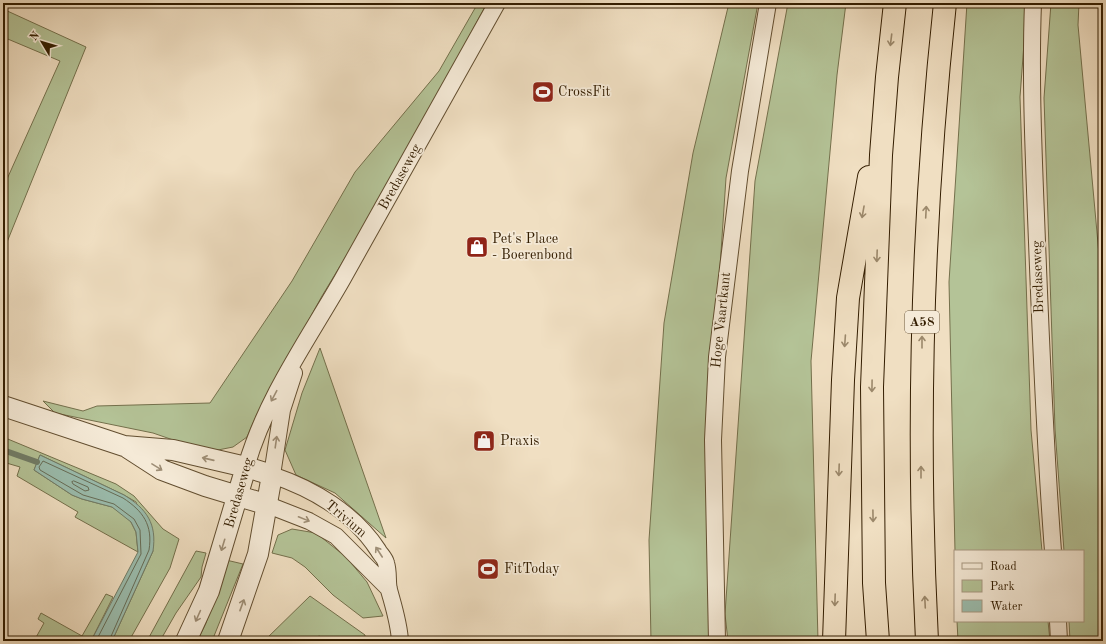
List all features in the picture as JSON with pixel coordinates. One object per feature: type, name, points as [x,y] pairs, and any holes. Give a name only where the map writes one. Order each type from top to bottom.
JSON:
[{"type":"highway","points":[[878,641],[874,576],[872,387],[881,155],[895,3]]},
{"type":"highway","name":"A58","points":[[927,641],[922,542],[922,312],[927,195],[935,90],[944,3]]},
{"type":"highway","points":[[834,641],[843,380],[848,298],[887,77]]},
{"type":"street","name":"Bredaseweg","points":[[186,641],[209,591],[239,495],[255,436],[269,405],[497,3]]},
{"type":"street","name":"Hoge Vaartkant","points":[[717,641],[713,440],[717,356],[740,171],[768,3]]},
{"type":"street","name":"Bredaseweg","points":[[1033,3],[1031,68],[1034,170],[1044,421],[1053,550]]},
{"type":"street","name":"Bredaseweg","points":[[228,641],[256,563],[268,505],[282,410],[301,351]]},
{"type":"street","points":[[3,406],[124,446],[173,450],[246,467],[272,475]]},
{"type":"street","points":[[124,446],[162,470],[205,486],[239,495],[268,505]]},
{"type":"street","name":"Trivium","points":[[272,475],[316,495],[333,505],[353,521],[372,540],[386,562],[388,589],[399,624],[400,641]]},
{"type":"street","name":"Trivium","points":[[268,505],[323,528],[336,536],[388,589]]},
{"type":"street","points":[[1058,622],[1059,641]]},
{"type":"green space","points":[[478,3],[487,3],[389,185],[322,296],[257,414],[247,437],[233,447],[208,452],[153,433],[55,413],[43,401],[83,411],[97,406],[210,403],[292,281],[355,172],[439,71]]},
{"type":"green space","points":[[729,3],[758,3],[726,178],[708,446],[709,641],[651,641],[649,540],[664,323],[693,153]]},
{"type":"green space","points":[[788,3],[846,3],[837,75],[811,361],[818,641],[728,641],[725,614],[755,181]]},
{"type":"green space","points":[[967,3],[1027,3],[1020,97],[1031,430],[1042,550],[955,550],[949,282]]},
{"type":"green space","points":[[1051,3],[1079,3],[1078,25],[1103,298],[1103,641],[1070,641],[1069,622],[1084,622],[1084,550],[1064,550],[1055,429],[1044,98]]},
{"type":"green space","points":[[3,9],[86,47],[3,252],[3,188],[60,61],[3,37]]},
{"type":"green space","points":[[320,348],[386,538],[335,493],[296,475],[285,450],[302,393]]},
{"type":"green space","points":[[3,437],[116,484],[134,496],[163,529],[179,539],[170,568],[129,641],[112,641],[153,551],[136,502],[40,455],[34,470],[72,495],[112,507],[123,514],[131,522],[136,532],[138,552],[75,517],[78,512],[17,476],[20,467],[3,462]]},
{"type":"green space","points":[[292,529],[316,533],[346,557],[367,582],[383,616],[363,618],[333,595],[305,567],[292,558],[272,553],[278,535]]},
{"type":"green space","points":[[196,551],[206,553],[201,577],[176,613],[160,641],[147,641]]},
{"type":"green space","points":[[226,560],[243,564],[212,641],[197,641],[206,623]]},
{"type":"green space","points":[[106,594],[113,597],[91,641],[34,641],[44,623],[38,619],[41,613],[82,636]]},
{"type":"green space","points":[[310,596],[365,635],[365,641],[333,641],[319,636],[311,641],[264,641]]},
{"type":"green space","points":[[957,622],[1048,622],[1050,641],[958,641]]},
{"type":"water","points":[[40,455],[132,500],[149,518],[152,525],[154,541],[153,551],[112,641],[91,641],[138,552],[136,532],[131,522],[112,507],[72,495],[34,470]]},
{"type":"waterway","points":[[3,450],[37,462]]},
{"type":"place","name":"CrossFit","points":[[543,92]]},
{"type":"place","name":"Pet's Place - Boerenbond","points":[[477,247]]},
{"type":"place","name":"Praxis","points":[[484,441]]},
{"type":"place","name":"FitToday","points":[[488,569]]}]
